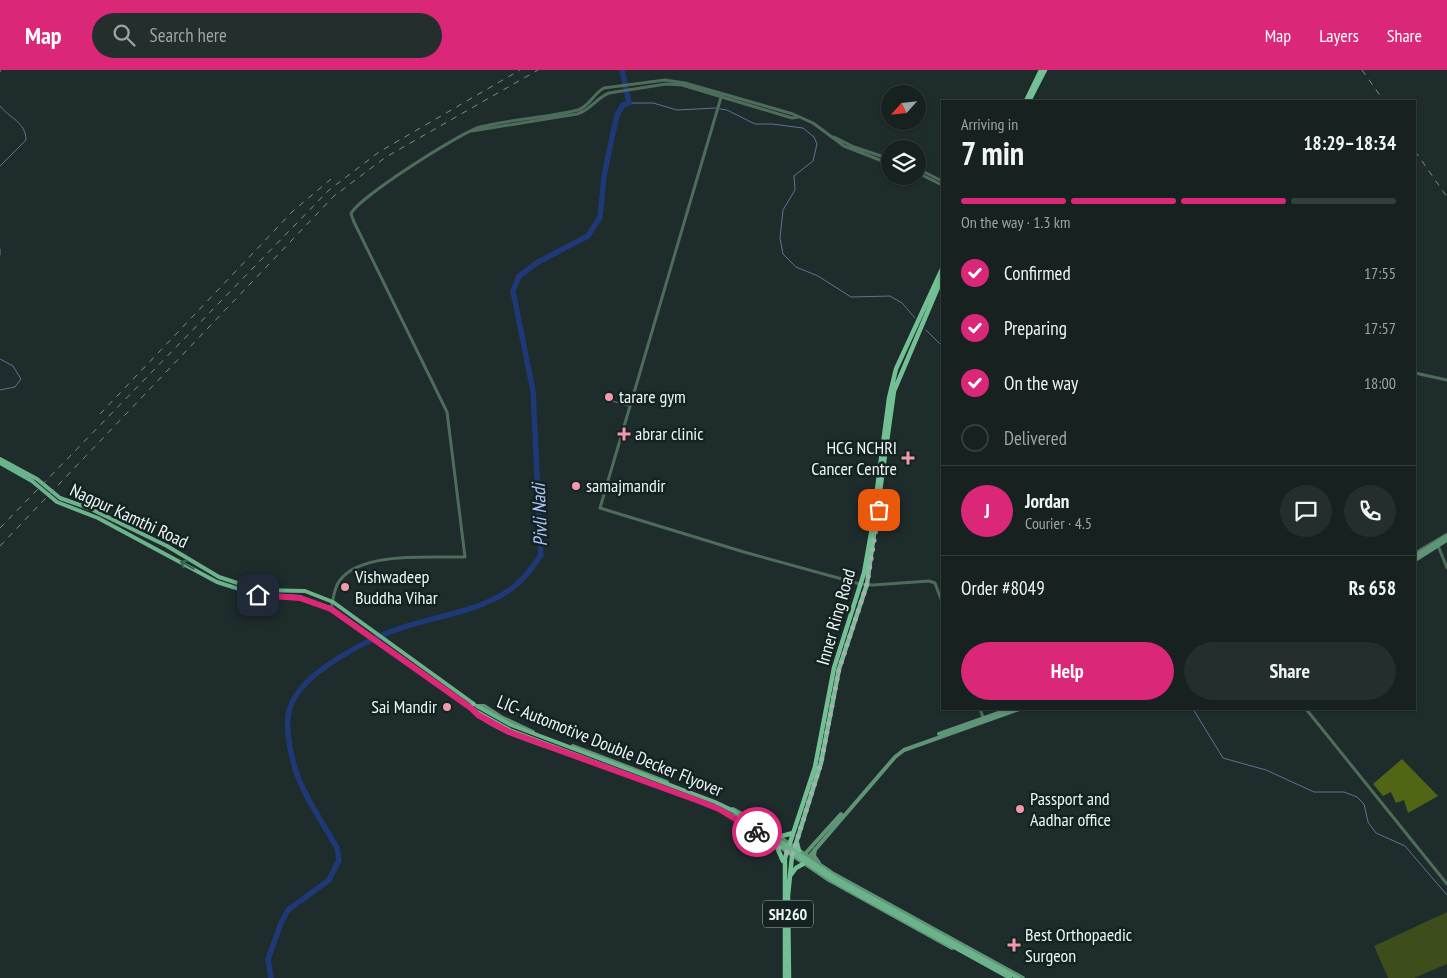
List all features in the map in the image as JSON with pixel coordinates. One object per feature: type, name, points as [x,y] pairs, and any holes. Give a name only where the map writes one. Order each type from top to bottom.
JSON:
[{"type":"highway","points":[[1028,100],[1041,70]]},
{"type":"highway","points":[[1029,100],[1044,70]]},
{"type":"highway","points":[[925,313],[941,272]]},
{"type":"highway","points":[[917,331],[941,280]]},
{"type":"highway","name":"Inner Ring Road","points":[[789,978],[789,881],[795,852],[796,834],[814,767],[834,668],[860,584],[872,528],[889,398],[898,365],[917,331]]},
{"type":"highway","name":"Inner Ring Road","points":[[785,978],[784,864],[787,852],[813,790],[821,763],[839,669],[867,584],[894,390],[917,331]]},
{"type":"highway","points":[[778,837],[796,834]]},
{"type":"highway","points":[[776,845],[784,864],[795,852],[806,856]]},
{"type":"highway","points":[[789,881],[792,871],[802,862]]},
{"type":"main road","name":"Nagpur Kamthi Road","points":[[0,459],[37,479],[55,498]]},
{"type":"main road","name":"Nagpur Kamthi Road","points":[[0,463],[55,498],[91,509],[167,546],[223,578],[259,590],[305,591],[333,602],[474,707]]},
{"type":"main road","points":[[55,498],[98,518],[217,582],[258,595],[300,598],[331,609],[383,648],[474,707],[478,715],[509,732],[719,809],[787,852],[805,851],[814,846]]},
{"type":"main road","points":[[1416,555],[1447,535]]},
{"type":"main road","points":[[1416,556],[1447,540]]},
{"type":"main road","points":[[474,707],[484,706],[500,718],[720,802],[759,823],[790,845],[802,862],[829,880],[1008,978]]},
{"type":"main road","name":"LIC- Automotive Double Decker Flyover","points":[[474,707],[510,730],[720,809],[748,824],[836,882],[1008,978]]},
{"type":"main road","name":"LIC- Automotive Double Decker Flyover","points":[[474,707],[511,725],[732,810],[837,879],[1018,978]]},
{"type":"main road","points":[[984,720],[1008,710]]},
{"type":"main road","points":[[802,862],[814,846],[895,757],[911,747],[1015,710]]},
{"type":"main road","points":[[814,846],[814,856],[822,866]]},
{"type":"main road","points":[[795,852],[806,856],[1023,978]]},
{"type":"street","points":[[523,122],[581,109],[587,106],[600,90],[612,86],[661,80],[676,81],[721,97]]},
{"type":"street","points":[[331,609],[339,581],[352,568],[390,558],[465,557],[447,412],[351,214],[359,202],[407,168],[477,128],[582,113],[601,97],[614,92],[676,84],[798,117],[813,123],[838,143],[851,150],[881,161]]},
{"type":"street","points":[[721,97],[600,508],[744,552],[860,584],[929,581],[934,583],[941,600]]},
{"type":"street","points":[[831,136],[854,147],[881,156]]},
{"type":"street","points":[[926,174],[941,181]]},
{"type":"street","points":[[926,178],[941,186]]},
{"type":"street","points":[[1416,373],[1447,380]]},
{"type":"street","points":[[1439,548],[1447,568]]},
{"type":"street","points":[[980,710],[984,720]]},
{"type":"street","points":[[1307,710],[1447,884]]},
{"type":"green space","points":[[1402,759],[1438,796],[1408,813],[1404,800],[1396,803],[1391,792],[1383,796],[1373,784]]},
{"type":"green space","points":[[1447,912],[1447,964],[1414,978],[1388,978],[1374,946]]},
{"type":"waterway","name":"Pivli Nadi","points":[[271,978],[268,959],[281,923],[288,910],[329,880],[339,860],[337,848],[306,795],[293,761],[289,741],[288,720],[290,708],[296,695],[321,670],[371,640],[401,628],[470,609],[496,598],[518,583],[541,555],[533,391],[513,291],[519,276],[538,262],[588,236],[600,217],[604,177],[617,115],[623,105],[629,103],[622,70]]},
{"type":"waterway","points":[[629,103],[653,103],[677,110],[716,108]]},
{"type":"waterway","points":[[0,106],[20,124],[26,140],[0,166]]},
{"type":"waterway","points":[[720,109],[727,110],[755,124],[803,128],[814,137],[817,144],[813,161],[794,176],[795,190],[783,210],[780,238],[783,254],[796,267],[818,276],[851,297],[890,296],[902,303],[915,318]]},
{"type":"waterway","points":[[0,249],[0,255]]},
{"type":"waterway","points":[[926,330],[941,345]]},
{"type":"waterway","points":[[0,359],[13,366],[21,379],[15,387],[0,390]]},
{"type":"waterway","points":[[606,399],[628,406]]},
{"type":"waterway","points":[[1194,710],[1223,758],[1266,770],[1314,792],[1344,792],[1357,797],[1364,804],[1368,822],[1376,833],[1405,846],[1447,895]]},
{"type":"railway","points":[[0,528],[329,190],[379,152],[520,70]]},
{"type":"railway","points":[[0,546],[334,196],[386,157],[538,70]]},
{"type":"railway","points":[[1362,70],[1383,100]]},
{"type":"railway","points":[[1416,152],[1447,197]]},
{"type":"railway","points":[[100,414],[293,211],[331,179]]},
{"type":"railway","points":[[648,778],[710,801],[748,820],[846,886],[1015,978]]},
{"type":"way so far","points":[[757,832],[792,856],[803,815],[821,763],[839,669],[867,584],[879,510]]},
{"type":"place","name":"tarare gym","points":[[609,397]]},
{"type":"place","name":"abrar clinic","points":[[624,434]]},
{"type":"place","name":"HCG NCHRI Cancer Centre","points":[[908,458]]},
{"type":"place","name":"samajmandir","points":[[576,486]]},
{"type":"place","name":"Vishwadeep Buddha Vihar","points":[[345,587]]},
{"type":"place","name":"Sai Mandir","points":[[447,707]]},
{"type":"place","name":"Passport and Aadhar office","points":[[1020,809]]},
{"type":"place","name":"Best Orthopaedic Surgeon","points":[[1014,945]]},
{"type":"route","points":[[258,595],[300,598],[316,602],[331,609],[383,648],[474,710],[478,715],[509,732],[719,809],[757,832]]}]
